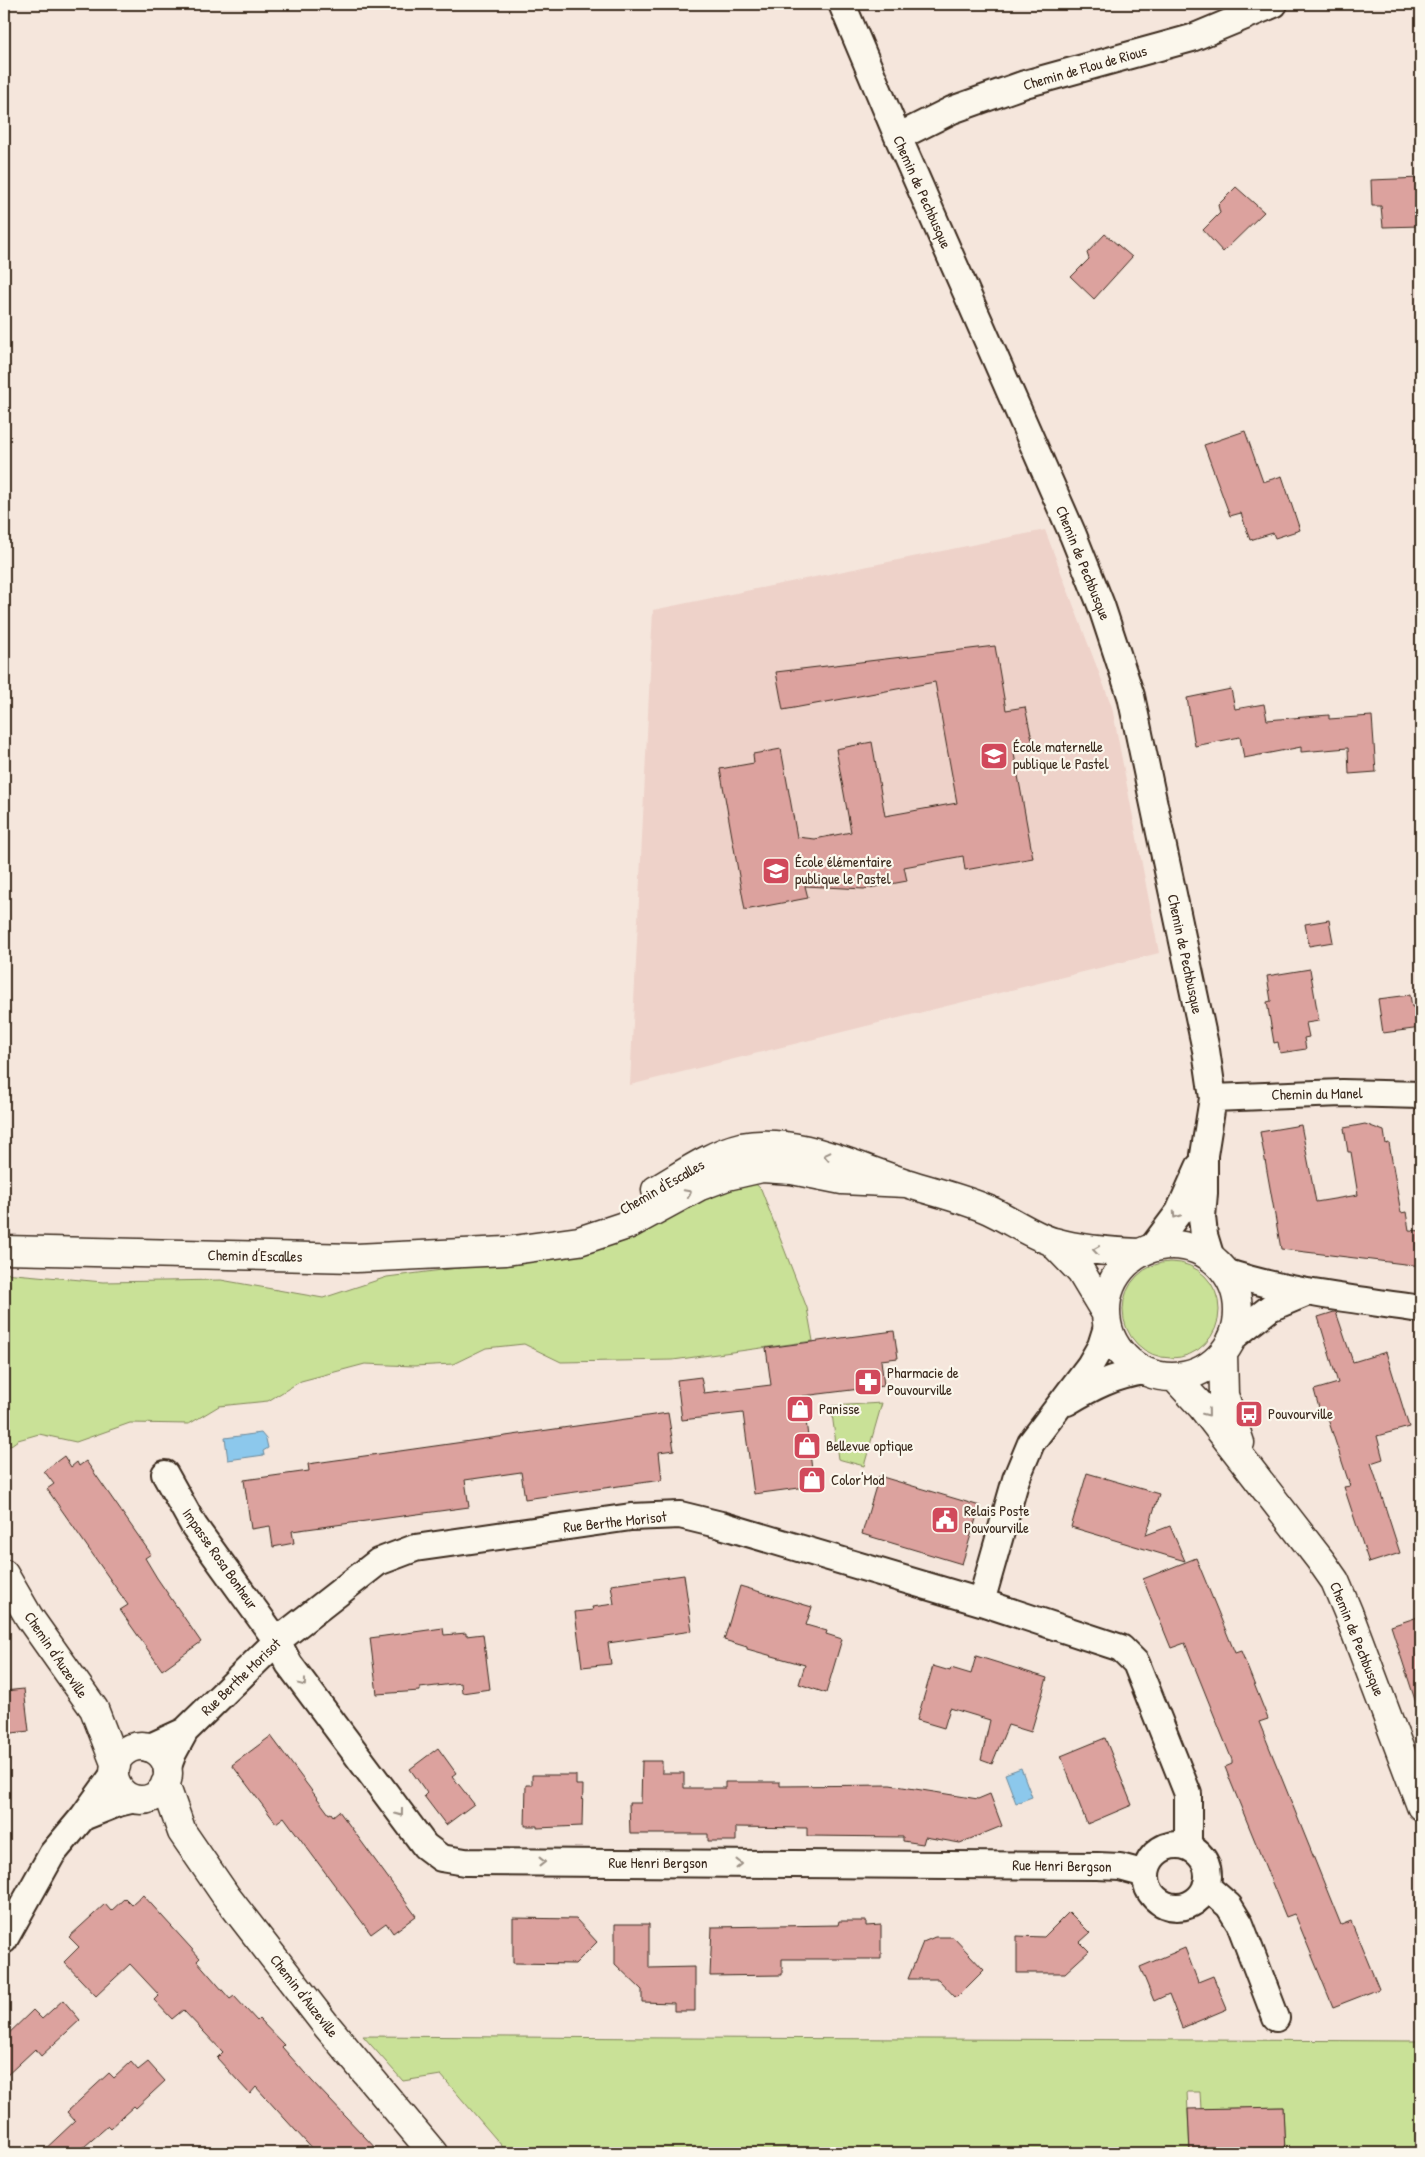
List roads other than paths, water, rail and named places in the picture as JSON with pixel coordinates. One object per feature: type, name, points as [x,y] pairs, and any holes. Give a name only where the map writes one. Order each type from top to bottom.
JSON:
[{"type":"street","name":"Chemin de Pechbusque","points":[[842,4],[898,137],[1073,534],[1101,606],[1131,696],[1206,1050],[1213,1098],[1204,1155],[1202,1217],[1204,1235],[1218,1265]]},
{"type":"street","name":"Chemin de Flou de Rious","points":[[898,137],[952,110],[1025,84],[1192,38],[1274,4]]},
{"type":"street","name":"Chemin du Manel","points":[[1213,1098],[1342,1093],[1421,1095]]},
{"type":"street","name":"Chemin d'Escalles","points":[[4,1250],[356,1258],[506,1251],[595,1225],[628,1208],[697,1165],[740,1148],[764,1145],[788,1147],[844,1160],[906,1183],[945,1193],[974,1203],[1052,1242],[1096,1251],[1146,1250]]},
{"type":"street","name":"Chemin de Pechbusque","points":[[1146,1250],[1179,1212],[1204,1155]]},
{"type":"street","name":"Chemin d'Escalles","points":[[1052,1242],[1081,1272],[1106,1320]]},
{"type":"street","points":[[1188,1847],[1188,1794],[1136,1664],[1121,1648],[982,1602],[1016,1479],[1031,1443],[1090,1365],[1101,1346],[1106,1320],[1107,1298],[1111,1284],[1118,1272],[1146,1250],[1173,1245],[1186,1247],[1218,1265],[1255,1281],[1308,1292],[1421,1309]]},
{"type":"street","points":[[1218,1265],[1232,1284],[1237,1304],[1237,1325],[1227,1346]]},
{"type":"street","points":[[1106,1320],[1113,1341],[1121,1354],[1132,1364],[1144,1372],[1174,1377],[1192,1374],[1209,1366],[1227,1346],[1270,1308],[1308,1292]]},
{"type":"street","name":"Chemin de Pechbusque","points":[[1227,1346],[1224,1395],[1247,1463]]},
{"type":"street","points":[[1056,1409],[1101,1382],[1124,1374],[1144,1372]]},
{"type":"street","name":"Chemin de Pechbusque","points":[[1174,1377],[1202,1407],[1247,1463],[1335,1581],[1421,1806]]},
{"type":"street","name":"Impasse Rosa Bonheur","points":[[165,1474],[194,1526],[277,1642]]},
{"type":"street","name":"Rue Berthe Morisot","points":[[166,1777],[173,1753],[185,1731],[277,1642],[378,1562],[415,1548],[631,1517],[680,1515],[740,1530],[982,1602]]},
{"type":"street","name":"Chemin d'Auzeville","points":[[4,1574],[29,1617],[94,1709],[115,1770],[119,1788],[124,1794],[138,1800],[182,1832]]},
{"type":"street","name":"Rue Henri Bergson","points":[[277,1642],[289,1664],[425,1846],[441,1858],[465,1862],[1097,1866],[1120,1867],[1146,1874]]},
{"type":"street","name":"Chemin d'Auzeville","points":[[94,1709],[143,1747],[159,1753],[164,1758],[166,1777],[182,1832],[226,1896],[326,2025],[433,2153]]},
{"type":"street","name":"Rue Berthe Morisot","points":[[143,1747],[185,1731]]},
{"type":"street","points":[[4,1940],[52,1854],[83,1817],[124,1754],[143,1747]]},
{"type":"street","points":[[83,1817],[118,1803],[153,1798],[159,1793],[166,1777]]},
{"type":"street","points":[[1169,1846],[1188,1847],[1203,1859],[1206,1868],[1206,1886],[1201,1895],[1185,1906],[1166,1905],[1151,1893],[1147,1884],[1148,1864],[1160,1850],[1169,1846]]},
{"type":"street","points":[[1206,1886],[1230,1906],[1240,1924],[1276,2018]]},
{"type":"water","points":[[261,1433],[266,1439],[268,1448],[263,1451],[264,1455],[228,1460],[225,1438]]},
{"type":"water","points":[[1021,1768],[1032,1797],[1016,1803],[1005,1774]]},
{"type":"place","name":"École maternelle publique le Pastel","points":[[994,756]]},
{"type":"place","name":"École élémentaire publique le Pastel","points":[[776,871]]},
{"type":"place","name":"Pharmacie de Pouvourville","points":[[868,1382]]},
{"type":"place","name":"Panisse","points":[[800,1409]]},
{"type":"place","name":"Pouvourville","points":[[1249,1414]]},
{"type":"place","name":"Bellevue optique","points":[[807,1446]]},
{"type":"place","name":"Color'Mod","points":[[812,1480]]},
{"type":"place","name":"Relais Poste Pouvourville","points":[[945,1520]]}]
